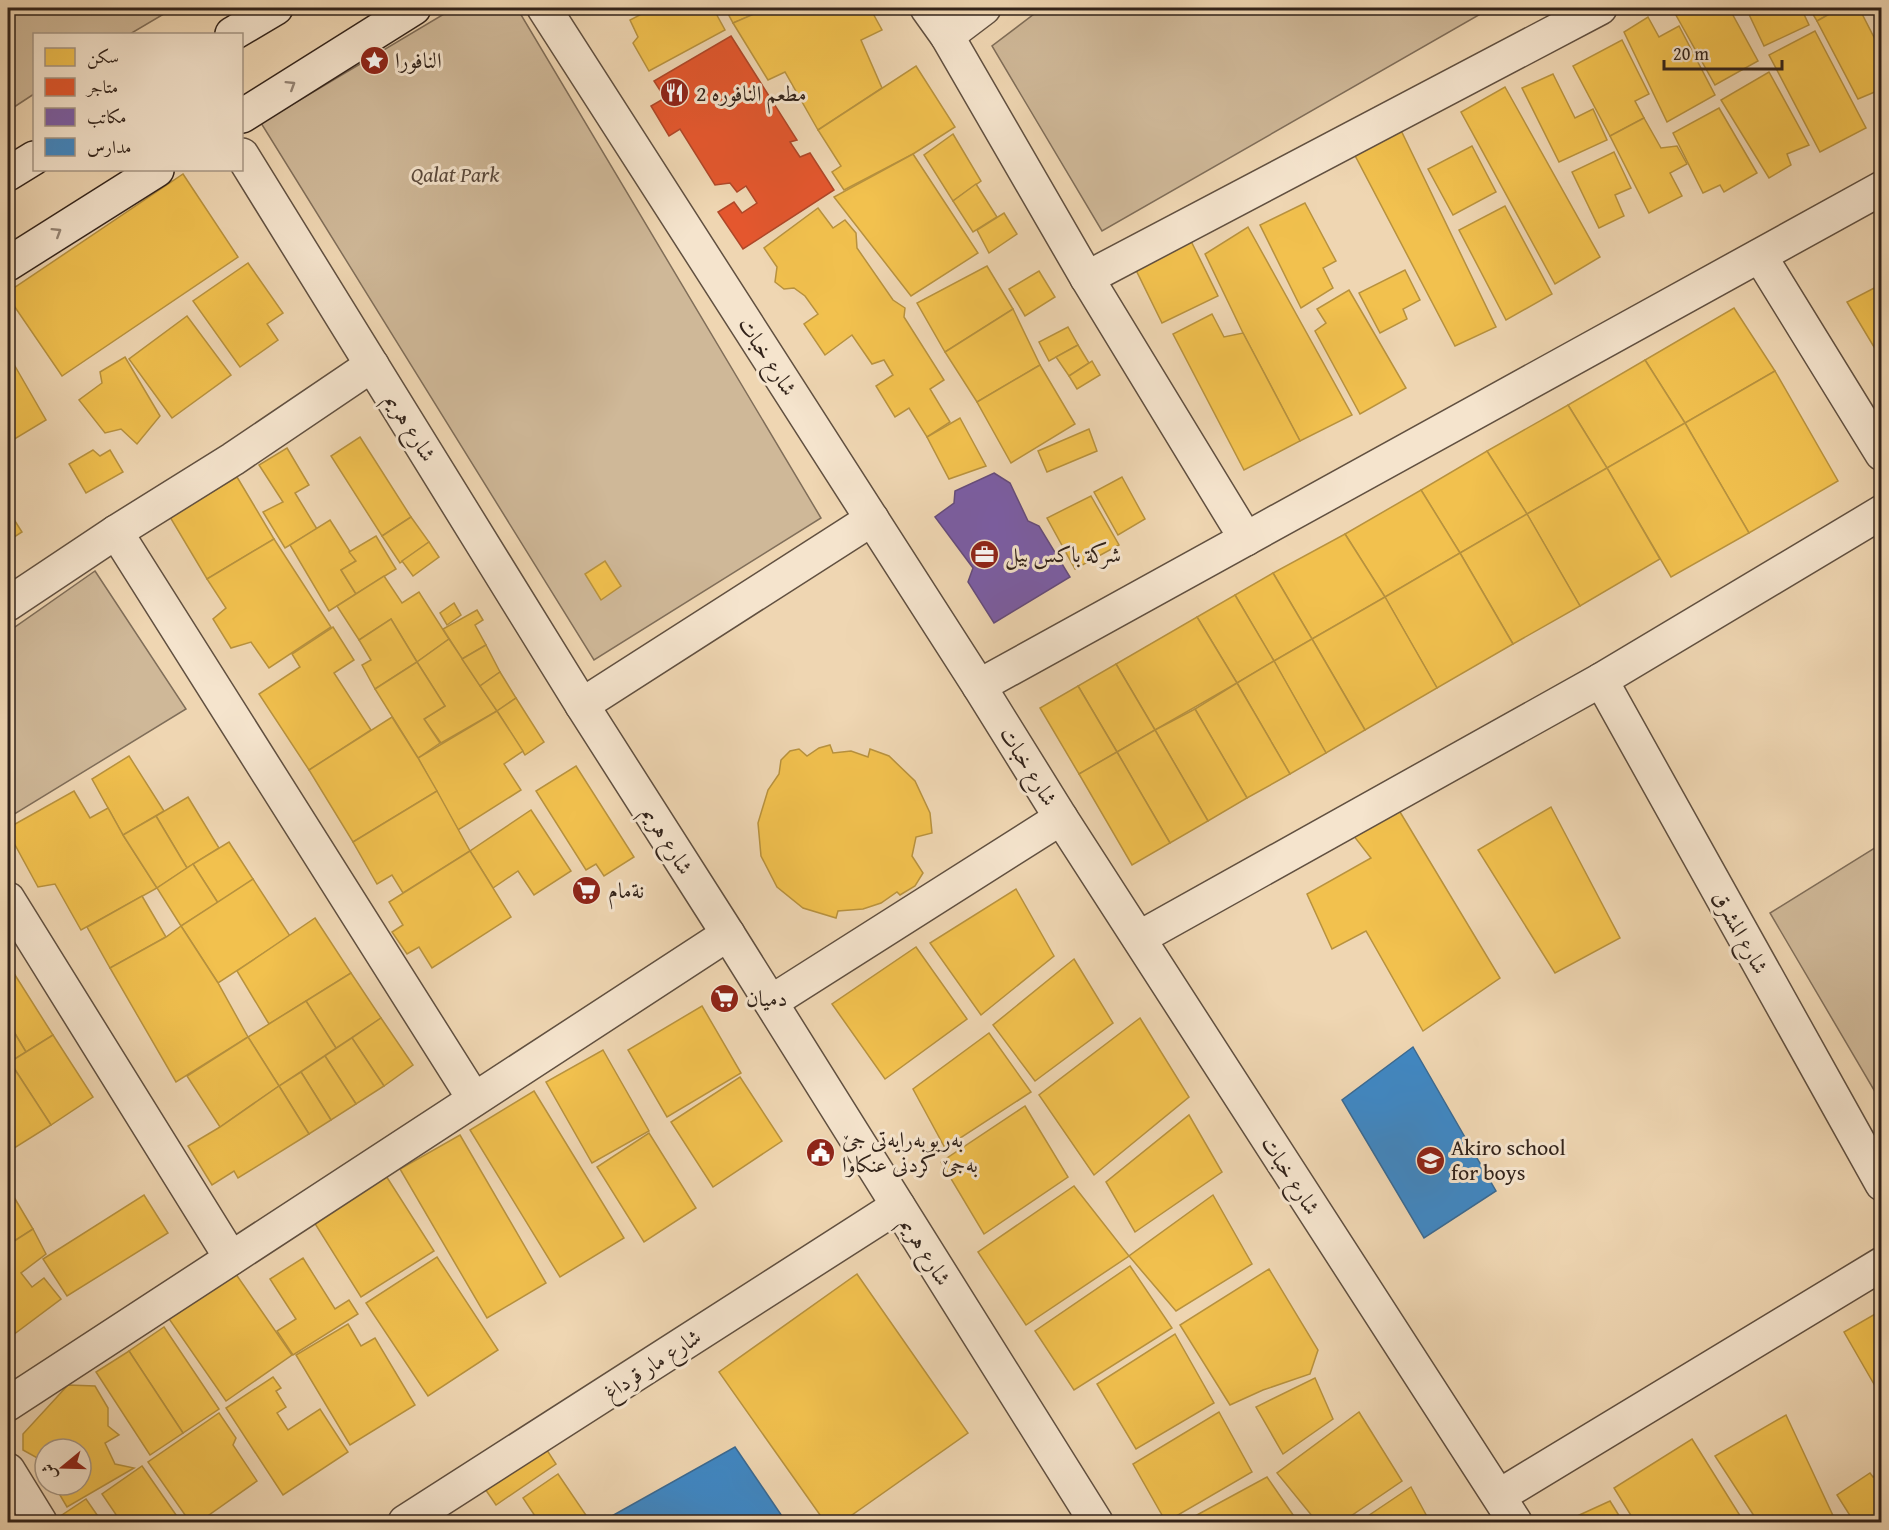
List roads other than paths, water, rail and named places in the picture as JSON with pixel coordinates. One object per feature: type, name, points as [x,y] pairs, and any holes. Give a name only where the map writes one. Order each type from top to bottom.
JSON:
[{"type":"street","points":[[234,33],[276,8]]},
{"type":"street","points":[[243,115],[414,8]]},
{"type":"street","name":"شارع خبات","points":[[544,8],[979,686],[1061,818],[1507,1509]]},
{"type":"street","points":[[927,8],[947,36],[1087,278],[1246,539]]},
{"type":"street","points":[[947,36],[984,8]]},
{"type":"street","points":[[1087,278],[1600,8]]},
{"type":"street","name":"شارع هريم","points":[[243,157],[582,705],[771,1002],[1096,1522]]},
{"type":"street","points":[[8,174],[33,159]]},
{"type":"street","points":[[8,261],[155,171]]},
{"type":"street","points":[[979,686],[1881,188]]},
{"type":"street","points":[[1760,255],[1881,454]]},
{"type":"street","points":[[8,604],[116,532],[233,459],[372,365]]},
{"type":"street","points":[[1139,938],[1601,680],[1881,512]]},
{"type":"street","points":[[582,705],[872,519]]},
{"type":"street","points":[[116,532],[474,1099]]},
{"type":"street","name":"شارع المشرق","points":[[1601,680],[1881,1184]]},
{"type":"street","points":[[771,1002],[1061,818]]},
{"type":"street","points":[[8,899],[231,1258]]},
{"type":"street","points":[[8,1404],[728,934]]},
{"type":"street","name":"شارع مار قرداغ","points":[[405,1522],[898,1206]]},
{"type":"street","points":[[1507,1509],[1881,1264]]},
{"type":"street","points":[[8,1470],[40,1522]]},
{"type":"place","name":"النافورا","points":[[374,60]]},
{"type":"place","name":"مطعم النافوره 2","points":[[675,93]]},
{"type":"place","name":"شركة باكس بيل","points":[[984,554]]},
{"type":"place","name":"نةمام","points":[[587,890]]},
{"type":"place","name":"دميان","points":[[725,998]]},
{"type":"place","name":"بەریوبەرایەتی جێ بەجێ کردنی عنکاوا","points":[[821,1152]]},
{"type":"place","name":"Akiro school for boys","points":[[1430,1160]]},
{"type":"park label","name":"Qalat Park","points":[[455,174]]}]
